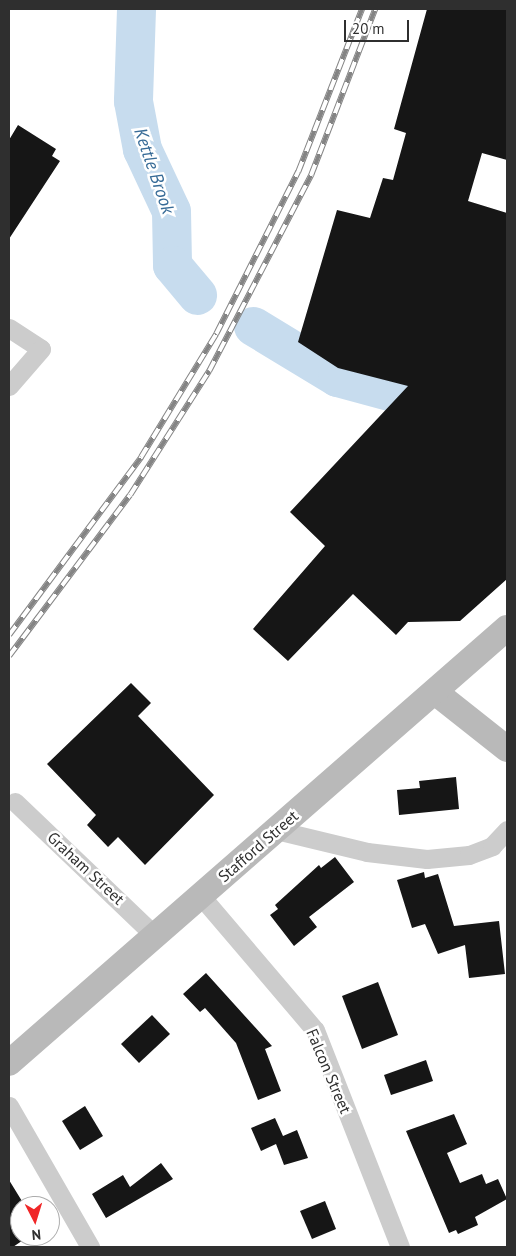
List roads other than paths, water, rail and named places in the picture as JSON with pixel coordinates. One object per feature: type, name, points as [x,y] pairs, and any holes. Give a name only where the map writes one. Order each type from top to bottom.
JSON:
[{"type":"main road","name":"Stafford Street","points":[[9,1064],[507,628]]},
{"type":"main road","points":[[435,692],[507,749]]},
{"type":"street","points":[[9,328],[41,349],[9,386]]},
{"type":"street","name":"Graham Street","points":[[15,802],[155,936]]},
{"type":"street","points":[[276,830],[367,852],[427,859],[469,854],[492,846],[507,830]]},
{"type":"street","name":"Falcon Street","points":[[200,896],[315,1030],[400,1247]]},
{"type":"street","points":[[9,1106],[90,1247]]},
{"type":"waterway","name":"Kettle Brook","points":[[136,9],[133,101],[142,149],[171,211],[172,265],[197,295]]},
{"type":"waterway","name":"Kettle Brook","points":[[253,326],[337,377],[507,423]]},
{"type":"railway","points":[[9,635],[141,457],[216,334],[298,172],[362,9]]},
{"type":"railway","points":[[9,656],[130,495],[209,371],[311,175],[375,9]]}]
